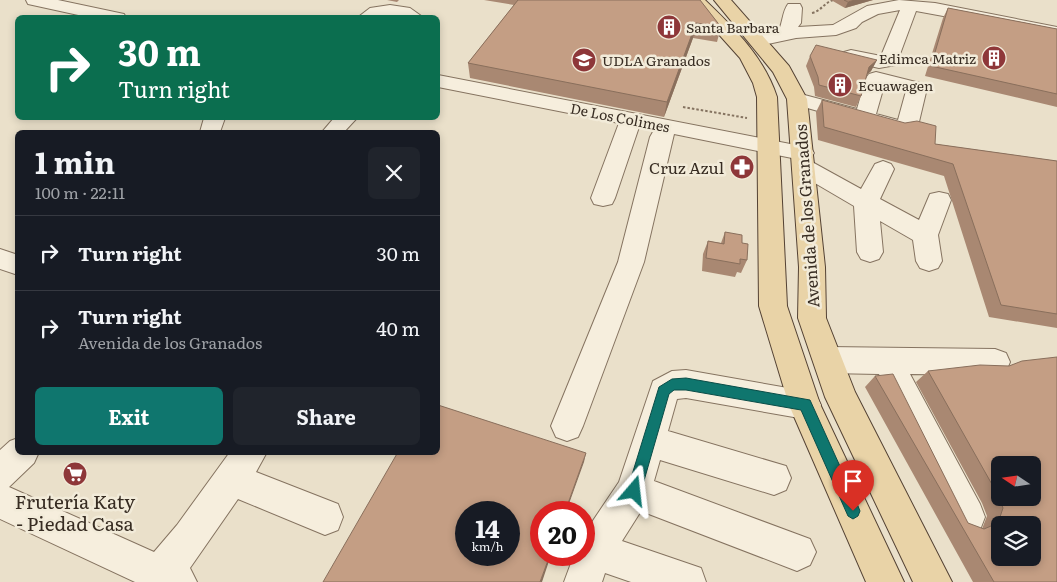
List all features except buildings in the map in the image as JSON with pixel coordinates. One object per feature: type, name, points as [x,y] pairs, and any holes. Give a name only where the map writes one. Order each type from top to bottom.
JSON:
[{"type":"main road","name":"Avenida de los Granados","points":[[696,0],[741,47],[763,81],[768,134],[773,306],[805,405],[885,582]]},
{"type":"main road","name":"Avenida de los Granados","points":[[722,0],[773,38],[797,99],[804,160],[812,267],[812,318],[841,396],[933,582]]},
{"type":"street","points":[[34,0],[104,15]]},
{"type":"street","points":[[773,38],[786,45],[828,51],[879,62],[889,61],[910,5]]},
{"type":"street","points":[[773,38],[808,32],[836,30],[873,10],[887,6],[910,5],[935,8],[1057,32]]},
{"type":"street","points":[[370,15],[378,10],[401,15]]},
{"type":"street","points":[[773,38],[792,23],[800,11]]},
{"type":"street","name":"De Los Colimes","points":[[440,81],[668,126],[768,134],[866,202],[926,236]]},
{"type":"street","points":[[797,99],[865,118]]},
{"type":"street","points":[[603,198],[631,119]]},
{"type":"street","points":[[334,130],[344,120]]},
{"type":"street","points":[[567,426],[630,262],[662,137],[668,126]]},
{"type":"street","points":[[870,252],[866,202],[883,169]]},
{"type":"street","points":[[929,260],[926,236],[939,200]]},
{"type":"street","points":[[0,259],[15,264]]},
{"type":"street","points":[[828,360],[995,362]]},
{"type":"street","points":[[887,360],[966,517]]},
{"type":"street","points":[[595,556],[634,491],[664,391],[672,385],[686,384],[762,399],[805,405]]},
{"type":"street","points":[[650,441],[774,478]]},
{"type":"street","points":[[0,474],[19,455]]},
{"type":"street","points":[[0,501],[169,578],[190,538],[241,466],[325,518]]},
{"type":"street","points":[[634,491],[797,552]]},
{"type":"street","points":[[589,566],[687,582]]},
{"type":"path","points":[[800,11],[820,11],[828,2],[834,0]]},
{"type":"path","points":[[684,107],[768,134]]},
{"type":"place","name":"Santa Barbara","points":[[669,27]]},
{"type":"place","name":"Edimca Matriz","points":[[994,58]]},
{"type":"place","name":"UDLA Granados","points":[[584,60]]},
{"type":"place","name":"Ecuawagen","points":[[840,85]]},
{"type":"place","name":"Cruz Azul","points":[[742,167]]},
{"type":"place","name":"Frutería Katy - Piedad Casa","points":[[75,474]]},
{"type":"route","points":[[634,491],[664,391],[672,385],[686,384],[762,399],[805,405],[853,511]]}]
